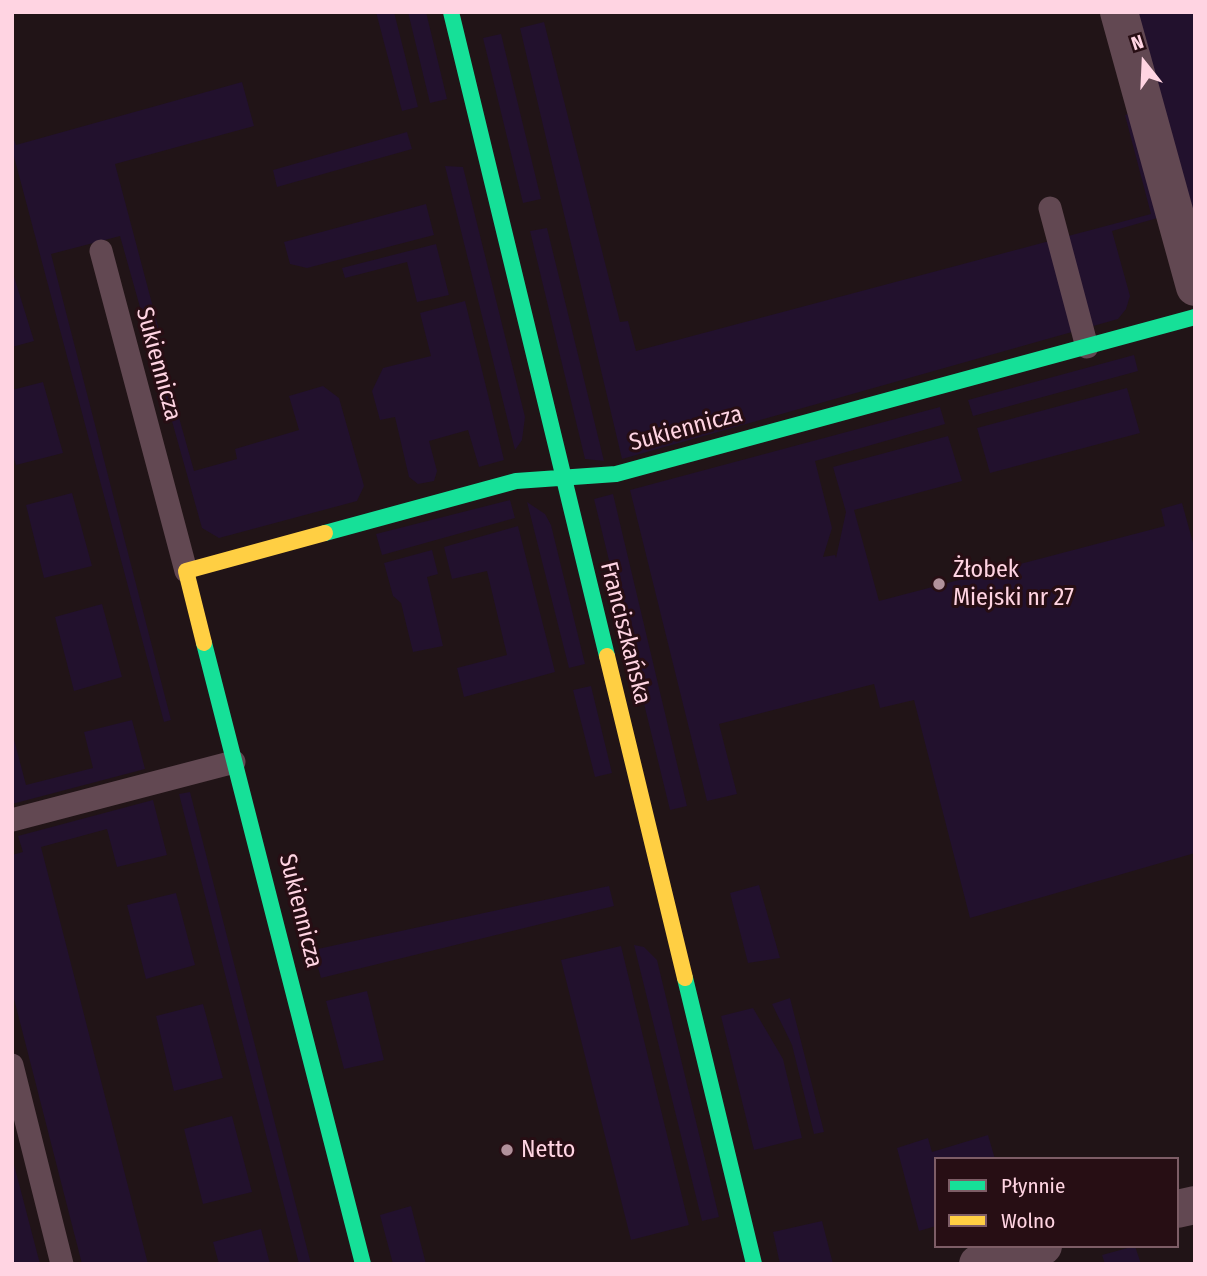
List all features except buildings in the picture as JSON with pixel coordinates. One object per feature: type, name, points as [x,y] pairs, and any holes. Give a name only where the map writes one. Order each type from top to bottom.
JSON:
[{"type":"street","name":"Franciszkańska","points":[[450,12],[754,1264]]},
{"type":"street","points":[[1119,12],[1195,287]]},
{"type":"street","name":"Sukiennicza","points":[[363,1264],[186,571],[516,481],[616,474],[1195,317]]},
{"type":"street","points":[[978,1264],[1036,1248]]},
{"type":"lane","points":[[1051,208],[1087,348]]},
{"type":"lane","name":"Sukiennicza","points":[[101,251],[186,571]]},
{"type":"lane","points":[[12,820],[234,762]]},
{"type":"lane","points":[[12,1065],[62,1264]]},
{"type":"shaded area","points":[[376,12],[394,12],[418,107],[402,111]]},
{"type":"shaded area","points":[[408,12],[426,12],[447,99],[430,103]]},
{"type":"shaded area","points":[[1138,12],[1195,12],[1195,223]]},
{"type":"shaded area","points":[[544,22],[620,322],[628,321],[636,351],[1151,214],[1125,115],[1132,113],[1161,217],[1112,231],[1130,296],[1126,309],[1118,319],[622,459],[520,28]]},
{"type":"shaded area","points":[[501,34],[541,199],[523,203],[483,38]]},
{"type":"shaded area","points":[[242,82],[254,126],[115,164],[159,330],[155,332],[194,471],[237,459],[235,449],[299,430],[289,396],[323,386],[339,398],[364,486],[357,501],[219,538],[202,528],[120,236],[51,254],[171,720],[164,722],[12,149],[12,135],[16,145]]},
{"type":"shaded area","points":[[407,132],[412,149],[277,187],[273,170]]},
{"type":"shaded area","points":[[445,166],[463,167],[525,417],[522,440],[515,450]]},
{"type":"shaded area","points":[[426,204],[434,235],[307,268],[290,264],[284,242]]},
{"type":"shaded area","points":[[547,228],[604,461],[585,459],[530,231]]},
{"type":"shaded area","points":[[436,244],[449,295],[417,302],[407,262],[345,278],[342,268]]},
{"type":"shaded area","points":[[12,270],[34,341],[12,347]]},
{"type":"shaded area","points":[[465,301],[504,460],[479,467],[468,430],[429,441],[437,471],[434,481],[418,484],[409,477],[395,417],[380,420],[372,391],[383,368],[431,356],[420,313]]},
{"type":"shaded area","points":[[1134,355],[1138,371],[973,416],[968,400]]},
{"type":"shaded area","points":[[43,382],[63,453],[16,465],[12,452],[12,390]]},
{"type":"shaded area","points":[[1127,388],[1140,433],[990,473],[977,428]]},
{"type":"shaded area","name":"Żłobek Miejski nr 27","points":[[940,407],[945,424],[815,461],[832,528],[823,557],[835,555],[836,558],[846,512],[833,467],[948,436],[962,481],[854,510],[879,601],[1165,526],[1161,509],[1182,503],[1195,550],[1195,853],[970,918],[914,700],[880,708],[874,684],[719,724],[737,794],[707,801],[630,490]]},
{"type":"shaded area","points":[[72,493],[92,566],[44,578],[26,505]]},
{"type":"shaded area","points":[[613,494],[687,806],[670,810],[594,499]]},
{"type":"shaded area","points":[[510,500],[515,518],[382,555],[376,534]]},
{"type":"shaded area","points":[[527,502],[545,514],[551,525],[585,664],[569,668]]},
{"type":"shaded area","points":[[518,526],[555,672],[464,697],[457,668],[507,655],[487,571],[452,579],[444,547]]},
{"type":"shaded area","points":[[432,550],[438,574],[427,577],[443,646],[413,652],[401,603],[393,596],[384,563]]},
{"type":"shaded area","points":[[102,604],[122,677],[74,691],[55,617]]},
{"type":"shaded area","points":[[591,686],[612,773],[595,777],[573,690]]},
{"type":"shaded area","points":[[132,720],[145,769],[12,804],[12,732],[26,785],[93,768],[84,732]]},
{"type":"shaded area","points":[[190,792],[311,1264],[299,1264],[179,794]]},
{"type":"shaded area","points":[[153,800],[167,855],[117,867],[107,829],[41,847],[148,1264],[82,1264],[12,991],[12,855],[23,852],[18,836]]},
{"type":"shaded area","points":[[759,885],[780,958],[748,963],[730,893]]},
{"type":"shaded area","points":[[609,886],[614,906],[321,978],[313,950]]},
{"type":"shaded area","points":[[176,893],[195,965],[146,979],[127,905]]},
{"type":"shaded area","points":[[634,945],[644,947],[657,960],[719,1217],[702,1221]]},
{"type":"shaded area","points":[[621,946],[689,1225],[631,1240],[561,960]]},
{"type":"shaded area","points":[[367,991],[384,1060],[344,1069],[326,1001]]},
{"type":"shaded area","points":[[790,998],[824,1132],[814,1134],[792,1045],[772,1004]]},
{"type":"shaded area","points":[[203,1004],[223,1078],[174,1091],[156,1016]]},
{"type":"shaded area","points":[[753,1008],[783,1059],[802,1138],[754,1150],[721,1016]]},
{"type":"shaded area","points":[[232,1116],[252,1192],[203,1204],[184,1129]]},
{"type":"shaded area","points":[[988,1135],[994,1157],[934,1157],[934,1227],[919,1231],[897,1148],[928,1138],[932,1152]]},
{"type":"shaded area","points":[[12,1157],[40,1264],[12,1264]]},
{"type":"shaded area","points":[[411,1206],[426,1264],[393,1264],[380,1215]]},
{"type":"shaded area","points":[[822,1221],[833,1264],[780,1264],[773,1232]]},
{"type":"shaded area","points":[[261,1229],[270,1264],[219,1264],[213,1242]]},
{"type":"shaded area","points":[[1136,1248],[1141,1264],[1105,1264],[1102,1255]]},
{"type":"traffic: fast","points":[[451,12],[607,656]]},
{"type":"traffic: fast","points":[[325,533],[516,481],[616,474],[1195,317]]},
{"type":"traffic: fast","points":[[204,643],[363,1264]]},
{"type":"traffic: fast","points":[[685,978],[754,1264]]},
{"type":"traffic: slow","points":[[204,643],[186,571],[325,533]]},
{"type":"traffic: slow","points":[[607,656],[685,978]]},
{"type":"place","name":"Żłobek Miejski nr 27","points":[[939,584]]},
{"type":"place","name":"Netto","points":[[507,1150]]}]
